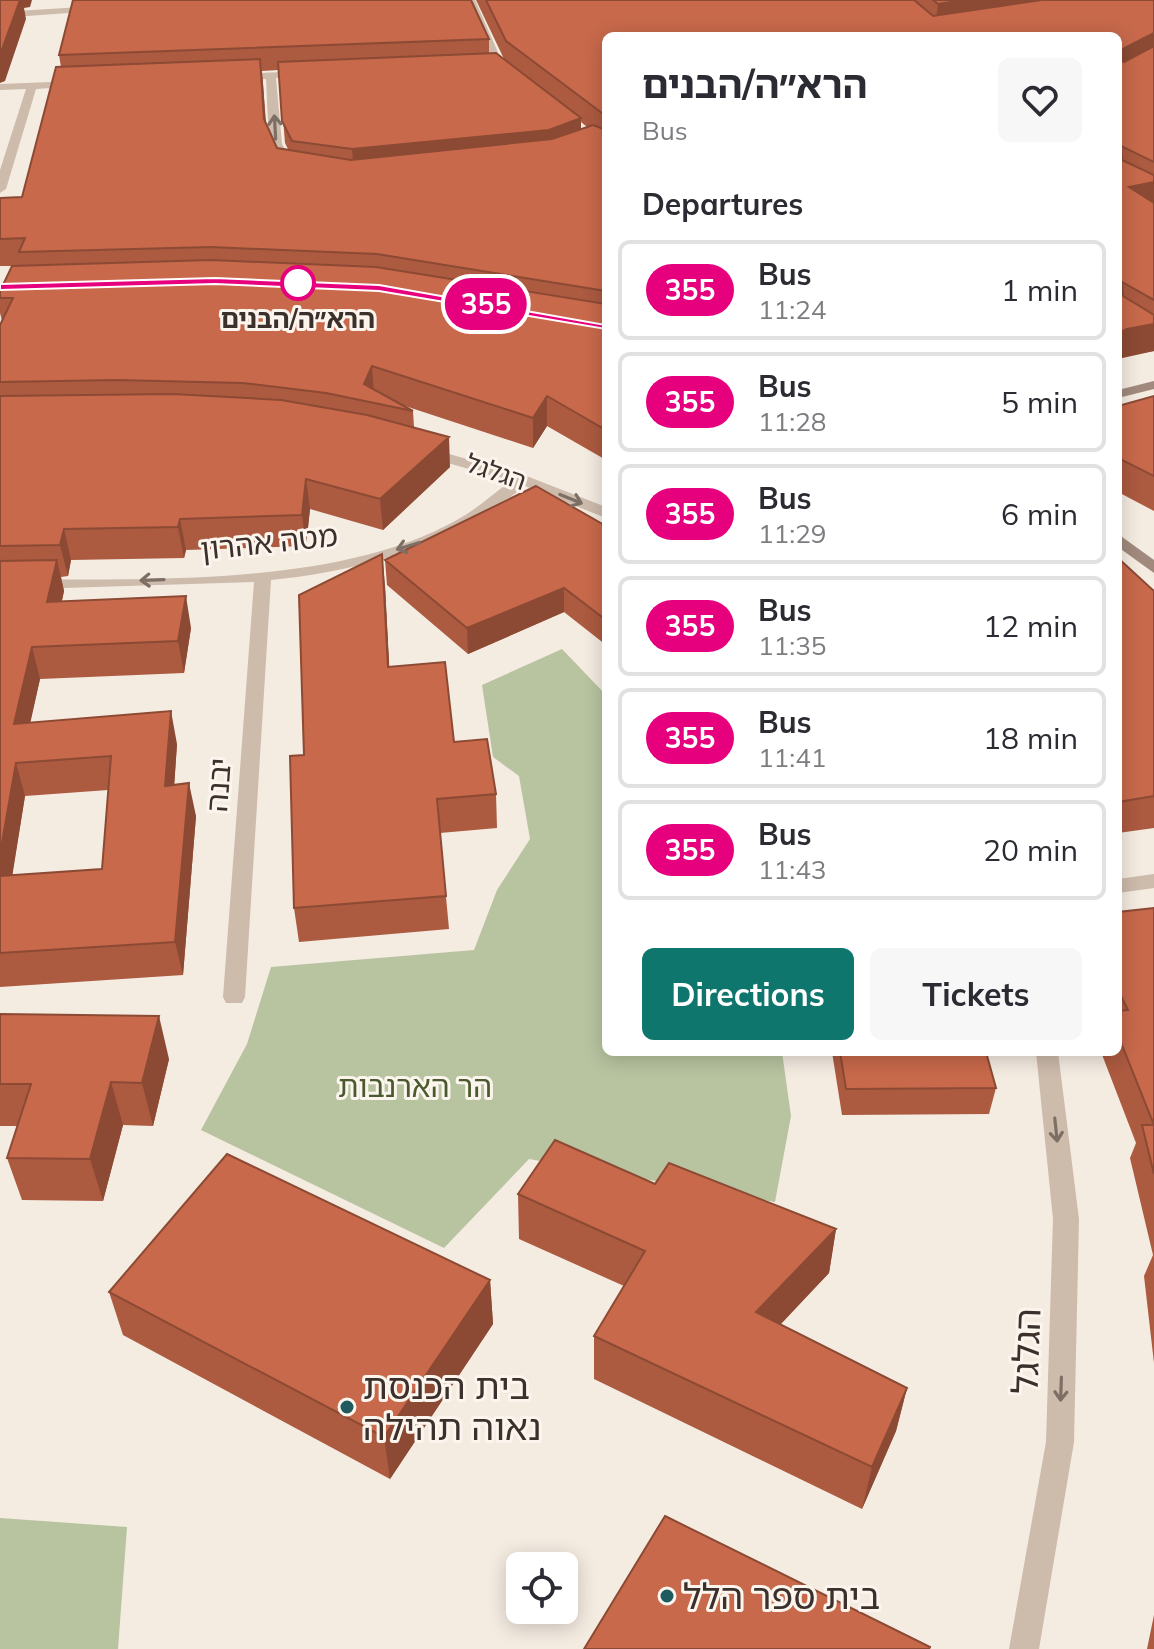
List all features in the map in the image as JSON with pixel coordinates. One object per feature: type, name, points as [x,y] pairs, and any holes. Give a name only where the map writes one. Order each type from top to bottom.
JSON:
[{"type":"street","points":[[470,0],[500,68],[521,84]]},
{"type":"street","points":[[0,15],[55,6],[103,7]]},
{"type":"street","points":[[485,68],[500,68]]},
{"type":"street","points":[[223,77],[317,74]]},
{"type":"street","points":[[271,75],[276,144],[287,170],[301,172]]},
{"type":"street","points":[[0,87],[95,83]]},
{"type":"street","points":[[0,189],[32,86]]},
{"type":"street","points":[[1122,393],[1154,385]]},
{"type":"street","name":"הגלגל","points":[[415,449],[523,480],[602,511]]},
{"type":"street","name":"מטה אהרון","points":[[0,585],[263,577],[358,561],[430,539],[495,506],[523,480]]},
{"type":"street","points":[[1122,542],[1154,568]]},
{"type":"street","name":"יבנה","points":[[234,997],[263,577]]},
{"type":"street","points":[[1122,885],[1154,881]]},
{"type":"street","name":"הגלגל","points":[[1024,1649],[1060,1442],[1066,1219],[1047,1056]]},
{"type":"green space","name":"הר הארנבות","points":[[562,649],[602,691],[602,1056],[783,1056],[791,1116],[775,1202],[529,1159],[444,1248],[201,1130],[247,1044],[271,967],[474,950],[497,890],[530,839],[519,776],[493,757],[482,685]]},
{"type":"green space","points":[[0,1518],[127,1527],[118,1649],[0,1649]]},
{"type":"building","points":[[0,0],[20,0],[0,55]]},
{"type":"building","points":[[73,0],[471,0],[489,39],[59,55]]},
{"type":"building","points":[[486,0],[914,0],[933,16],[1042,0],[1154,0],[1154,33],[1122,49],[1122,32],[602,32],[602,113],[506,41]]},
{"type":"building","points":[[933,0],[963,0],[938,4]]},
{"type":"building","points":[[1154,46],[1154,162],[1122,146],[1122,60]]},
{"type":"building","points":[[496,53],[581,118],[549,130],[352,149],[292,141],[282,121],[278,62]]},
{"type":"building","points":[[260,59],[264,119],[277,148],[351,160],[552,139],[593,125],[602,128],[602,290],[377,254],[211,247],[19,252],[25,238],[0,239],[0,198],[22,197],[56,67]]},
{"type":"building","points":[[1122,160],[1154,175],[1154,182],[1129,187],[1154,203],[1154,300],[1122,282]]},
{"type":"building","points":[[211,260],[376,267],[602,303],[602,428],[547,396],[533,418],[372,366],[364,384],[413,411],[326,393],[243,383],[117,380],[0,382],[0,325],[13,298],[0,298],[0,291],[12,266]]},
{"type":"building","points":[[1122,282],[1123,296],[1154,315],[1154,324],[1122,331]]},
{"type":"building","points":[[173,394],[281,400],[367,415],[449,437],[380,499],[306,479],[302,515],[180,519],[178,527],[64,529],[60,545],[0,546],[0,396]]},
{"type":"building","points":[[1154,396],[1154,476],[1122,460],[1122,405]]},
{"type":"building","points":[[536,486],[602,524],[602,617],[564,588],[467,628],[385,560]]},
{"type":"building","points":[[382,554],[388,667],[445,662],[454,742],[487,739],[496,794],[437,799],[446,896],[294,908],[290,756],[304,755],[299,595]]},
{"type":"building","points":[[57,560],[47,602],[186,596],[178,641],[32,647],[14,724],[171,711],[165,786],[189,783],[175,942],[0,953],[0,876],[102,869],[111,756],[16,763],[0,854],[0,561]]},
{"type":"building","points":[[1122,562],[1154,591],[1154,796],[1122,801]]},
{"type":"building","points":[[1154,908],[1154,1125],[1122,1045],[1122,1011],[1128,1010],[1122,998],[1122,912]]},
{"type":"building","points":[[0,1014],[159,1016],[142,1083],[111,1082],[90,1159],[7,1158],[31,1084],[0,1084]]},
{"type":"building","points":[[841,1056],[987,1056],[996,1088],[846,1089]]},
{"type":"building","points":[[1142,1125],[1154,1125],[1154,1174]]},
{"type":"building","points":[[555,1140],[655,1184],[669,1163],[836,1229],[756,1312],[907,1388],[872,1467],[594,1336],[645,1251],[518,1194]]},
{"type":"building","name":"בית הכנסת נאוה תהילה","points":[[227,1154],[490,1280],[384,1437],[109,1292]]},
{"type":"building","name":"בית ספר הלל","points":[[665,1516],[930,1647],[584,1649]]},
{"type":"bus line","name":"355","points":[[0,287],[290,282],[379,288],[602,325]]},
{"type":"place","name":"הרא״ה/הבנים","points":[[298,283]]},
{"type":"place","name":"בית הכנסת נאוה תהילה","points":[[347,1407]]},
{"type":"place","name":"בית ספר הלל","points":[[667,1596]]}]
